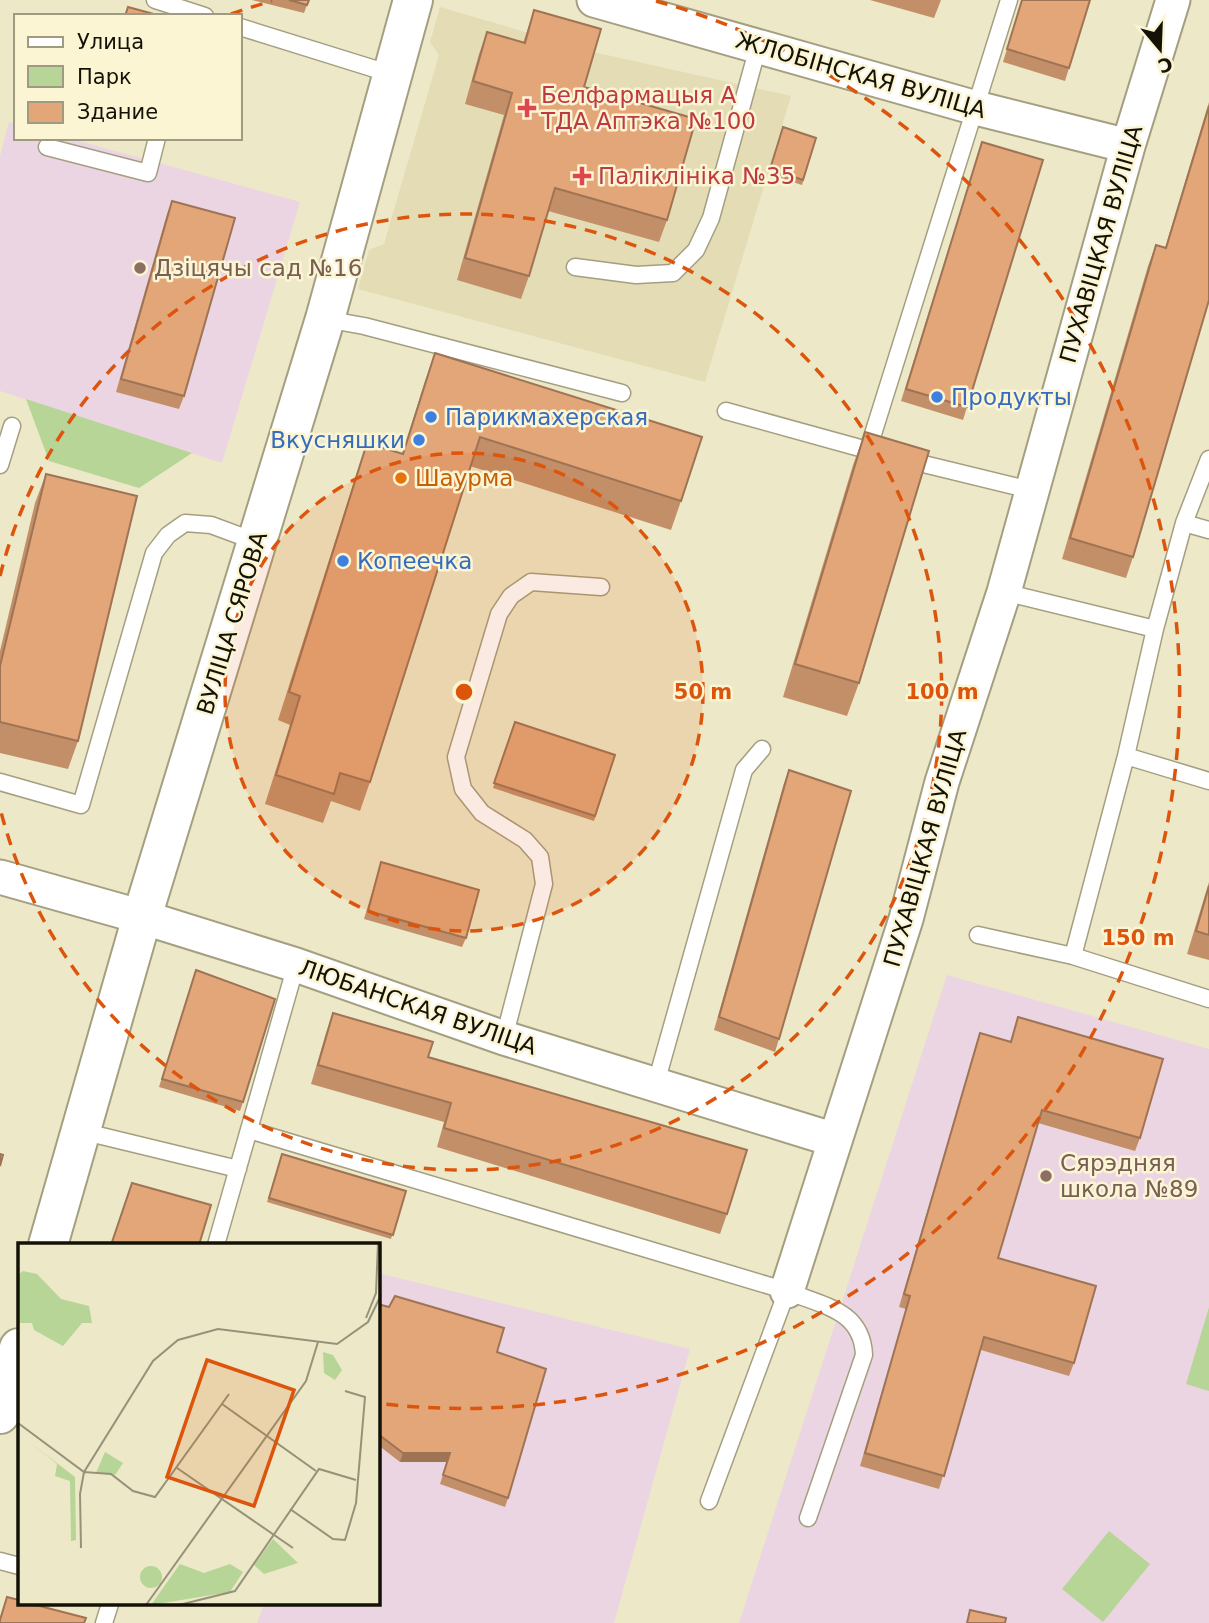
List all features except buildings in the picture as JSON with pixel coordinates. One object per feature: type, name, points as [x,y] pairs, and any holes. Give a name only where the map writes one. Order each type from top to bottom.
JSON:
[{"type":"street","name":"ВУЛІЦА СЯРОВА","points":[[49,1243],[142,917],[325,320],[413,0]]},
{"type":"street","name":"ЖЛОБІНСКАЯ ВУЛІЦА","points":[[594,0],[976,108],[1128,146]]},
{"type":"street","name":"ПУХАВІЦКАЯ ВУЛІЦА","points":[[787,1291],[906,919],[942,782],[1004,592],[1030,490],[1128,146],[1173,0]]},
{"type":"street","name":"ЛЮБАНСКАЯ ВУЛІЦА","points":[[0,877],[142,917],[296,965],[504,1038],[835,1140]]},
{"type":"street","points":[[0,1414],[18,1350]]},
{"type":"lane","points":[[155,0],[195,14]]},
{"type":"lane","points":[[868,450],[1009,0]]},
{"type":"lane","points":[[242,28],[391,74]]},
{"type":"lane","points":[[575,267],[636,275],[673,273],[695,250],[712,218],[758,47]]},
{"type":"lane","points":[[47,147],[148,173],[156,140]]},
{"type":"lane","points":[[325,320],[364,326],[622,393]]},
{"type":"lane","points":[[726,411],[1030,490]]},
{"type":"lane","points":[[0,465],[12,426]]},
{"type":"lane","points":[[1073,956],[1126,757],[1155,629],[1184,523],[1209,458]]},
{"type":"lane","points":[[0,782],[81,805],[154,553],[168,535],[185,523],[211,525],[257,542]]},
{"type":"lane","points":[[1184,523],[1209,530]]},
{"type":"lane","points":[[504,1038],[544,884],[540,857],[525,840],[482,813],[463,789],[456,757],[499,614],[511,596],[531,582],[601,587]]},
{"type":"lane","points":[[1004,592],[1155,629]]},
{"type":"lane","points":[[656,1083],[744,770],[762,749]]},
{"type":"lane","points":[[1126,757],[1209,781]]},
{"type":"lane","points":[[978,935],[1073,956],[1209,999]]},
{"type":"lane","points":[[217,1243],[296,965]]},
{"type":"lane","points":[[249,1130],[787,1291],[854,1321],[863,1336],[864,1355],[808,1518]]},
{"type":"lane","points":[[81,1131],[238,1169]]},
{"type":"lane","points":[[709,1500],[787,1291]]},
{"type":"lane","points":[[0,1340],[18,1346]]},
{"type":"lane","points":[[0,1561],[18,1566]]},
{"type":"lane","points":[[104,1623],[109,1606]]},
{"type":"shaded area","points":[[440,7],[593,52],[791,96],[705,382],[358,289],[369,250],[384,244],[439,55],[430,42]]},
{"type":"shaded area","name":"Дзіцячы сад №16","points":[[9,122],[14,123],[14,140],[75,140],[300,202],[222,463],[0,391],[0,156]]},
{"type":"shaded area","name":"Сярэдняя школа №89","points":[[947,975],[1209,1049],[1209,1623],[739,1623]]},
{"type":"shaded area","points":[[380,1273],[690,1349],[614,1623],[257,1623],[263,1606],[380,1606]]},
{"type":"green space","points":[[26,399],[192,453],[139,488],[49,461]]},
{"type":"green space","points":[[1209,1307],[1209,1391],[1186,1384]]},
{"type":"green space","points":[[1109,1531],[1150,1564],[1103,1622],[1062,1589]]},
{"type":"place","name":"Белфармацыя А ТДА Аптэка №100","points":[[527,108]]},
{"type":"place","name":"Паліклініка №35","points":[[582,176]]},
{"type":"place","name":"Дзіцячы сад №16","points":[[140,268]]},
{"type":"place","name":"Продукты","points":[[937,397]]},
{"type":"place","name":"Парикмахерская","points":[[431,417]]},
{"type":"place","name":"Вкусняшки","points":[[419,440]]},
{"type":"place","name":"Шаурма","points":[[401,478]]},
{"type":"place","name":"Копеечка","points":[[343,561]]},
{"type":"place","name":"Сярэдняя школа №89","points":[[1046,1176]]}]
